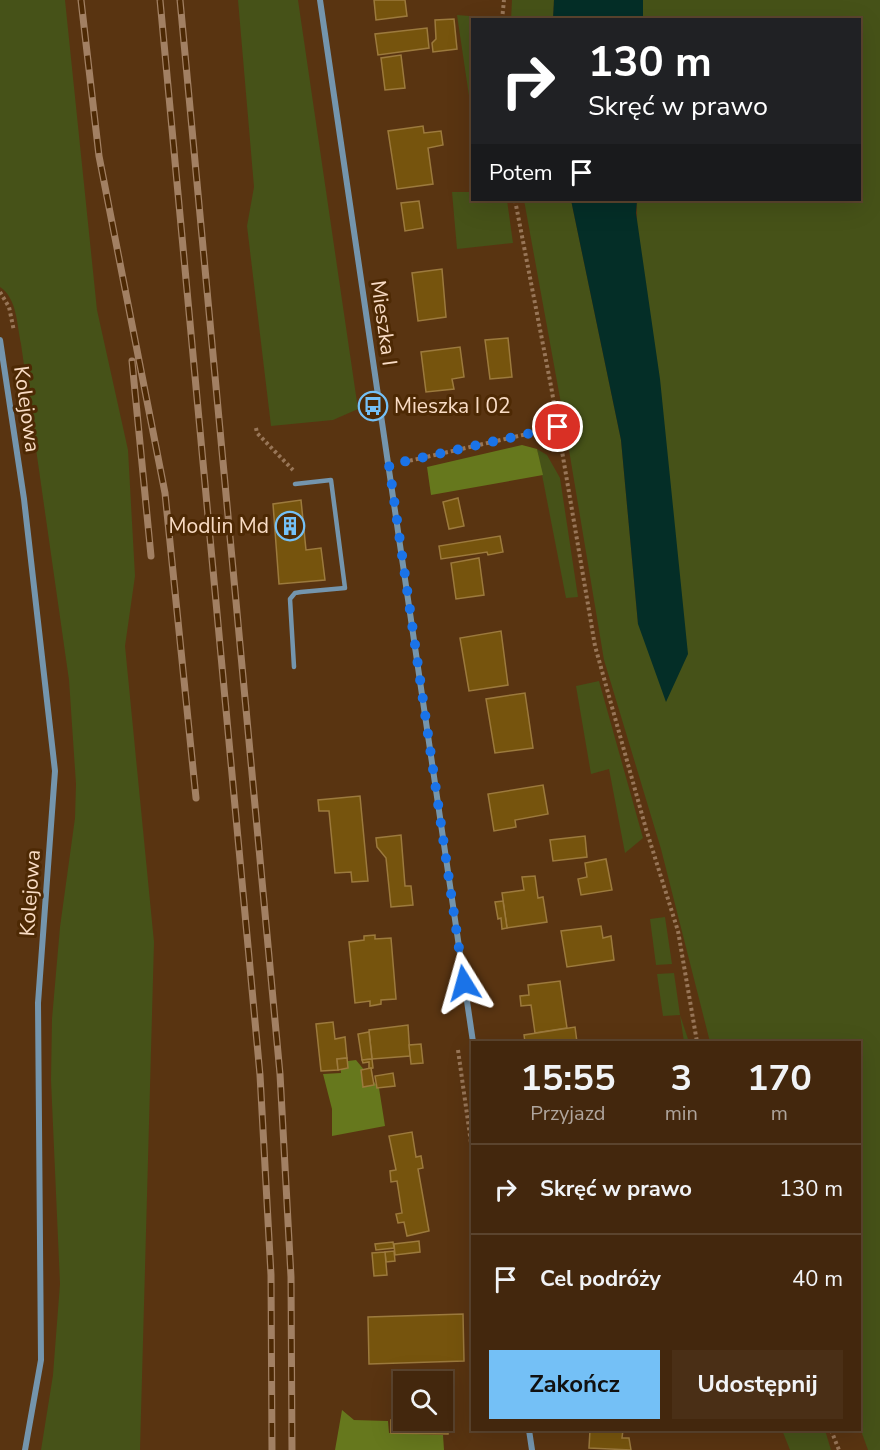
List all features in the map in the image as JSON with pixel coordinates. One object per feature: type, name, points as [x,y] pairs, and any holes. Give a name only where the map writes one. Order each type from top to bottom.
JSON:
[{"type":"street","name":"Mieszka I","points":[[320,0],[473,1041]]},
{"type":"street","name":"Kolejowa","points":[[0,340],[24,499],[55,771],[38,1003],[41,1360],[25,1450]]},
{"type":"street","points":[[529,1431],[532,1450]]},
{"type":"lane","points":[[294,667],[290,599],[295,593],[345,588],[331,480],[295,484]]},
{"type":"path","points":[[502,18],[504,0]]},
{"type":"path","points":[[515,201],[558,427],[595,646],[646,829],[678,931],[697,1041]]},
{"type":"path","points":[[389,465],[558,427]]},
{"type":"path","points":[[256,428],[258,433],[293,469],[295,484]]},
{"type":"path","points":[[831,1431],[839,1450]]},
{"type":"green space","points":[[0,0],[65,0],[97,310],[128,450],[135,576],[125,646],[154,942],[140,1450],[41,1450],[53,1375],[60,1284],[51,1080],[52,1019],[60,927],[75,818],[76,784],[69,680],[21,344],[13,305],[6,292],[0,287]]},
{"type":"green space","points":[[238,0],[298,0],[358,409],[333,420],[271,426],[247,226],[254,187]]},
{"type":"green space","points":[[512,0],[554,0],[553,18],[511,18]]},
{"type":"green space","points":[[643,0],[880,0],[880,1450],[868,1450],[861,1431],[861,1041],[710,1041],[661,849],[604,660],[524,201],[571,201],[621,440],[638,624],[637,201],[861,201],[861,18],[643,18]]},
{"type":"green space","points":[[457,15],[494,18],[471,18],[471,109]]},
{"type":"green space","points":[[452,192],[471,192],[471,201],[507,201],[513,243],[457,249]]},
{"type":"green space","points":[[522,445],[537,449],[543,475],[431,495],[427,467]]},
{"type":"green space","points":[[537,449],[547,455],[560,478],[578,597],[566,598]]},
{"type":"green space","points":[[599,681],[643,838],[625,853],[609,769],[591,774],[576,686]]},
{"type":"green space","points":[[665,917],[672,964],[656,965],[650,919]]},
{"type":"green space","points":[[674,973],[680,1015],[663,1016],[657,974]]},
{"type":"green space","points":[[680,1015],[689,1041],[684,1041]]},
{"type":"green space","points":[[356,1060],[379,1088],[385,1126],[332,1136],[332,1109],[323,1074],[341,1073],[340,1062]]},
{"type":"green space","points":[[342,1410],[354,1420],[388,1421],[389,1433],[443,1435],[444,1450],[335,1450]]},
{"type":"green space","points":[[782,1431],[825,1431],[831,1450],[790,1450]]},
{"type":"water","points":[[554,0],[643,0],[643,18],[553,18]]},
{"type":"water","points":[[571,201],[637,201],[636,213],[660,379],[688,654],[666,702],[638,624],[621,440]]},
{"type":"building","points":[[374,0],[405,0],[407,16],[376,20]]},
{"type":"building","points":[[454,19],[457,49],[433,52],[432,43],[436,39],[435,20]]},
{"type":"building","points":[[427,28],[429,48],[378,55],[375,34]]},
{"type":"building","points":[[401,55],[405,88],[385,90],[381,58]]},
{"type":"building","points":[[423,126],[424,133],[441,131],[443,145],[428,148],[433,184],[397,189],[388,131]]},
{"type":"building","points":[[419,201],[423,228],[405,231],[401,203]]},
{"type":"building","points":[[442,269],[446,317],[418,321],[412,273]]},
{"type":"building","points":[[508,338],[512,377],[490,379],[485,340]]},
{"type":"building","points":[[460,347],[464,377],[452,379],[454,389],[426,392],[421,352]]},
{"type":"building","points":[[458,498],[464,526],[449,529],[443,502]]},
{"type":"building","name":"Modlin Md","points":[[301,500],[306,550],[321,548],[325,580],[279,584],[273,504]]},
{"type":"building","points":[[500,536],[503,552],[441,559],[439,546]]},
{"type":"building","points":[[479,558],[484,595],[456,599],[451,563]]},
{"type":"building","points":[[501,631],[508,685],[469,691],[460,638]]},
{"type":"building","points":[[525,693],[533,748],[495,753],[486,699]]},
{"type":"building","points":[[543,785],[548,814],[515,820],[516,827],[494,831],[488,794]]},
{"type":"building","points":[[360,796],[368,881],[352,882],[351,872],[335,873],[329,811],[319,811],[318,800]]},
{"type":"building","points":[[401,835],[405,886],[411,886],[413,905],[391,907],[386,858],[377,847],[376,838]]},
{"type":"building","points":[[585,836],[587,857],[553,861],[550,840]]},
{"type":"building","points":[[606,859],[612,890],[581,895],[578,879],[587,877],[585,863]]},
{"type":"building","points":[[535,876],[538,898],[543,897],[547,922],[507,928],[502,893],[524,890],[522,877]]},
{"type":"building","points":[[503,901],[507,928],[502,929],[495,902]]},
{"type":"building","points":[[601,926],[603,938],[611,936],[614,960],[567,967],[561,931]]},
{"type":"building","points":[[375,935],[375,939],[391,938],[396,999],[381,1000],[381,1004],[370,1006],[370,1001],[355,1003],[349,942],[364,940],[364,936]]},
{"type":"building","points":[[560,981],[567,1028],[535,1033],[531,1005],[521,1006],[520,996],[529,995],[528,985]]},
{"type":"building","points":[[333,1022],[335,1039],[345,1037],[347,1058],[337,1059],[338,1070],[321,1071],[316,1024]]},
{"type":"building","points":[[408,1025],[410,1056],[372,1059],[369,1030]]},
{"type":"building","points":[[575,1027],[577,1041],[525,1041],[524,1035]]},
{"type":"building","points":[[369,1032],[372,1059],[362,1060],[358,1034]]},
{"type":"building","points":[[421,1044],[423,1063],[411,1064],[409,1045]]},
{"type":"building","points":[[347,1058],[348,1068],[338,1070],[337,1059]]},
{"type":"building","points":[[372,1059],[373,1068],[369,1069],[369,1062],[363,1063],[362,1060]]},
{"type":"building","points":[[371,1068],[374,1085],[363,1087],[361,1070]]},
{"type":"building","points":[[393,1073],[395,1086],[377,1088],[375,1076]]},
{"type":"building","points":[[412,1132],[416,1157],[421,1156],[423,1168],[418,1169],[429,1231],[407,1236],[404,1222],[398,1223],[396,1214],[402,1213],[397,1181],[391,1182],[390,1171],[396,1170],[389,1136]]},
{"type":"building","points":[[419,1241],[420,1252],[395,1255],[394,1244]]},
{"type":"building","points":[[393,1242],[394,1248],[376,1250],[375,1244]]},
{"type":"building","points":[[394,1251],[395,1261],[386,1262],[385,1252]]},
{"type":"building","points":[[385,1252],[387,1275],[374,1276],[372,1253]]},
{"type":"building","points":[[463,1314],[464,1361],[369,1364],[368,1317]]},
{"type":"building","points":[[391,1420],[393,1420],[393,1431],[448,1431],[448,1434],[391,1433]]},
{"type":"building","points":[[590,1431],[623,1431],[622,1438],[629,1438],[631,1450],[589,1448]]},
{"type":"railway","points":[[81,0],[99,156],[165,493],[196,798]]},
{"type":"railway","points":[[160,0],[260,1075],[271,1275],[272,1450]]},
{"type":"railway","points":[[180,0],[280,1074],[291,1277],[292,1450]]},
{"type":"railway","points":[[132,361],[151,556]]},
{"type":"place","name":"Mieszka I 02","points":[[373,406]]},
{"type":"place","name":"Modlin Md","points":[[290,526]]},
{"type":"route","points":[[464,983],[389,465],[558,427]]}]
